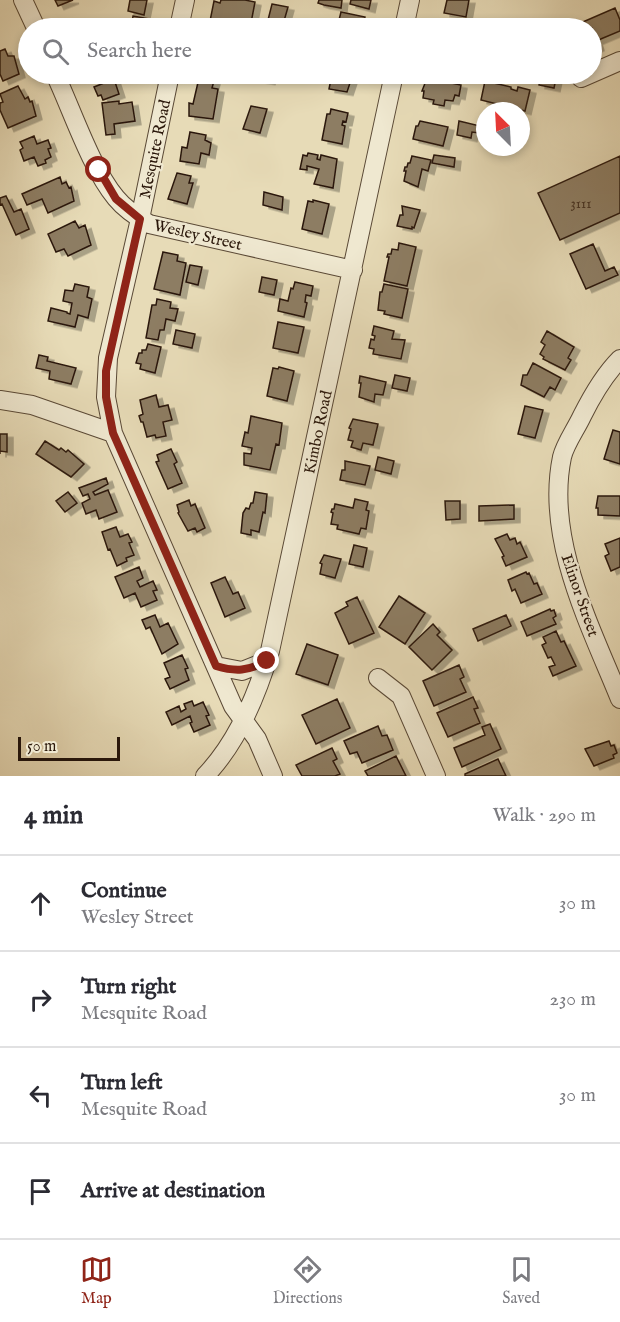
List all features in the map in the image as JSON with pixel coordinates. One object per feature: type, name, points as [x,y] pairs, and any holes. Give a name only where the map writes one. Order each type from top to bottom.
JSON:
[{"type":"street","points":[[23,0],[31,18]]},
{"type":"street","points":[[181,18],[185,0]]},
{"type":"street","points":[[406,18],[410,0]]},
{"type":"street","points":[[602,69],[620,61]]},
{"type":"street","name":"Wesley Street","points":[[61,84],[106,184],[125,208],[140,219],[149,224],[353,270]]},
{"type":"street","name":"Mesquite Road","points":[[168,84],[106,371],[106,397],[113,433],[233,706],[256,739],[273,776]]},
{"type":"street","name":"Kimbo Road","points":[[204,776],[220,757],[243,720],[258,688],[267,661],[392,84]]},
{"type":"street","name":"Elinor Street","points":[[620,359],[591,399],[562,456],[558,500],[566,558],[582,605],[620,699]]},
{"type":"street","points":[[0,400],[32,405],[113,433]]},
{"type":"street","points":[[216,666],[242,671],[267,661]]},
{"type":"street","points":[[378,678],[401,696],[436,776]]},
{"type":"building","points":[[55,0],[73,0],[58,6]]},
{"type":"building","points":[[130,0],[147,0],[144,15],[128,11]]},
{"type":"building","points":[[221,0],[255,2],[252,18],[211,18],[214,1],[220,3]]},
{"type":"building","points":[[319,0],[342,0],[341,8],[318,3]]},
{"type":"building","points":[[351,0],[371,0],[369,9],[350,4]]},
{"type":"building","points":[[447,0],[469,0],[466,17],[444,13]]},
{"type":"building","points":[[272,4],[288,7],[285,18],[268,18]]},
{"type":"building","points":[[615,8],[620,20],[620,31],[602,38],[602,18],[592,18]]},
{"type":"building","points":[[341,12],[365,17],[365,18],[340,18]]},
{"type":"building","points":[[5,49],[8,56],[14,56],[18,70],[18,74],[3,81],[0,74],[0,51]]},
{"type":"building","points":[[102,84],[116,84],[119,94],[103,100],[101,95],[98,96],[94,87]]},
{"type":"building","points":[[198,84],[213,84],[212,88],[218,89],[213,119],[189,116],[189,103],[193,104]]},
{"type":"building","points":[[330,84],[350,84],[347,92],[329,89]]},
{"type":"building","points":[[425,84],[461,85],[459,96],[455,95],[453,101],[445,100],[444,106],[433,104],[434,100],[423,98],[424,91],[422,91]]},
{"type":"building","points":[[484,84],[498,84],[517,91],[518,87],[530,90],[527,102],[481,100]]},
{"type":"building","points":[[539,84],[555,84],[554,88]]},
{"type":"building","points":[[18,86],[25,99],[28,97],[30,102],[32,101],[36,116],[8,128],[0,110],[0,103],[3,102],[0,94]]},
{"type":"building","points":[[119,101],[119,104],[132,102],[135,121],[114,124],[115,134],[106,135],[102,103]]},
{"type":"building","points":[[251,106],[267,109],[260,133],[243,129]]},
{"type":"building","points":[[331,109],[348,113],[346,122],[343,121],[342,125],[345,126],[342,144],[322,140],[327,114],[330,114]]},
{"type":"building","points":[[420,121],[448,127],[443,146],[413,139],[416,126]]},
{"type":"building","points":[[459,121],[476,125],[476,133],[472,132],[471,138],[457,135]]},
{"type":"building","points":[[190,132],[206,135],[205,140],[211,143],[209,155],[201,153],[199,164],[180,161],[182,147],[187,148]]},
{"type":"building","points":[[34,136],[37,144],[48,140],[51,148],[48,149],[51,157],[45,160],[46,163],[38,166],[34,157],[24,161],[20,150],[23,148],[20,142]]},
{"type":"building","points":[[308,153],[318,155],[317,159],[320,160],[321,155],[337,159],[333,188],[314,184],[319,169],[307,166],[307,170],[300,169],[303,155],[307,156]]},
{"type":"building","points":[[434,155],[455,158],[454,167],[432,163]]},
{"type":"building","points":[[412,156],[431,160],[428,171],[422,169],[418,187],[404,181],[405,167],[410,163]]},
{"type":"building","points":[[620,156],[620,213],[560,240],[538,193]]},
{"type":"building","points":[[177,173],[191,176],[189,183],[193,183],[187,204],[168,199]]},
{"type":"building","points":[[60,177],[62,184],[66,182],[69,188],[71,187],[74,201],[48,213],[42,199],[27,205],[22,194]]},
{"type":"building","points":[[264,192],[283,197],[282,210],[263,205]]},
{"type":"building","points":[[6,196],[14,212],[21,209],[29,229],[16,235],[2,204],[0,205],[0,198]]},
{"type":"building","points":[[313,200],[329,204],[322,234],[302,229],[308,201],[313,202]]},
{"type":"building","points":[[402,206],[420,210],[412,229],[397,226],[400,215],[403,215]]},
{"type":"building","points":[[75,221],[79,228],[85,225],[91,245],[68,256],[64,249],[56,252],[48,234]]},
{"type":"building","points":[[399,243],[416,247],[407,286],[384,281],[388,254],[391,254],[392,249],[398,250]]},
{"type":"building","points":[[593,244],[605,271],[614,267],[618,275],[586,289],[570,254]]},
{"type":"building","points":[[163,252],[178,255],[177,261],[186,263],[180,295],[154,289]]},
{"type":"building","points":[[190,265],[202,267],[198,285],[186,282]]},
{"type":"building","points":[[262,277],[277,280],[274,295],[259,292]]},
{"type":"building","points":[[295,282],[313,286],[311,296],[306,295],[304,317],[278,311],[280,299],[288,301]]},
{"type":"building","points":[[75,284],[89,287],[87,297],[92,299],[88,318],[78,315],[75,327],[48,321],[51,308],[70,314],[72,303],[63,301],[65,290],[73,291]]},
{"type":"building","points":[[384,284],[408,289],[402,318],[384,314],[385,311],[378,310],[380,292]]},
{"type":"building","points":[[157,299],[171,302],[170,308],[178,309],[175,321],[166,319],[164,330],[160,330],[158,340],[146,338],[152,305],[156,305]]},
{"type":"building","points":[[278,322],[304,327],[298,353],[273,348]]},
{"type":"building","points":[[374,326],[394,331],[392,339],[405,340],[401,359],[373,354],[374,349],[369,348],[371,339],[374,340],[375,336],[372,335]]},
{"type":"building","points":[[176,330],[195,334],[192,348],[173,344]]},
{"type":"building","points":[[547,331],[574,347],[568,358],[571,360],[565,370],[543,359],[544,357],[540,354],[545,345],[541,342]]},
{"type":"building","points":[[148,344],[161,347],[155,373],[140,369],[141,364],[136,363],[139,353],[146,350]]},
{"type":"building","points":[[39,355],[48,357],[47,361],[76,368],[71,384],[49,379],[50,371],[36,368]]},
{"type":"building","points":[[533,363],[561,378],[555,390],[550,387],[544,397],[521,385],[523,375],[527,375]]},
{"type":"building","points":[[279,367],[294,371],[287,401],[267,396],[273,368],[278,369]]},
{"type":"building","points":[[395,375],[410,378],[407,391],[392,388]]},
{"type":"building","points":[[360,376],[386,382],[383,395],[375,394],[374,402],[359,397]]},
{"type":"building","points":[[156,395],[159,407],[168,405],[172,420],[163,422],[166,436],[156,438],[155,435],[147,437],[139,416],[143,414],[140,400]]},
{"type":"building","points":[[525,406],[543,410],[535,438],[518,434]]},
{"type":"building","points":[[251,416],[282,423],[279,445],[276,444],[270,470],[244,465],[244,453],[251,454],[252,448],[242,446],[245,432],[248,433]]},
{"type":"building","points":[[353,419],[378,424],[373,445],[363,443],[361,450],[351,447],[353,441],[348,440],[351,429],[349,428]]},
{"type":"building","points":[[613,430],[620,432],[620,464],[604,459]]},
{"type":"building","points":[[0,434],[7,434],[7,452],[0,451]]},
{"type":"building","points":[[45,441],[59,450],[61,448],[66,452],[68,450],[84,464],[71,477],[36,454]]},
{"type":"building","points":[[171,449],[182,483],[168,489],[156,462],[159,461],[157,455]]},
{"type":"building","points":[[378,457],[394,461],[391,474],[375,470]]},
{"type":"building","points":[[345,461],[370,466],[365,485],[340,480],[342,470],[345,470]]},
{"type":"building","points":[[106,478],[108,484],[93,492],[95,495],[108,490],[117,512],[99,519],[96,510],[86,514],[82,503],[90,499],[88,494],[83,496],[79,488]]},
{"type":"building","points":[[68,492],[77,503],[65,512],[56,501]]},
{"type":"building","points":[[255,492],[267,494],[265,513],[263,512],[259,532],[251,530],[251,535],[241,533],[243,513],[253,503]]},
{"type":"building","points":[[598,496],[620,496],[620,516],[598,515],[598,508],[596,508]]},
{"type":"building","points":[[355,499],[368,502],[366,529],[361,528],[359,534],[337,529],[338,525],[331,524],[333,513],[331,512],[335,504],[353,508]]},
{"type":"building","points":[[189,500],[191,506],[195,504],[205,528],[197,532],[195,528],[188,531],[178,513],[177,505]]},
{"type":"building","points":[[445,501],[460,501],[460,519],[446,520]]},
{"type":"building","points":[[514,505],[514,519],[479,521],[479,506]]},
{"type":"building","points":[[116,527],[120,537],[128,534],[134,555],[126,558],[127,561],[117,566],[102,532]]},
{"type":"building","points":[[507,534],[510,540],[515,538],[517,544],[520,542],[527,557],[506,566],[502,557],[504,556],[495,539]]},
{"type":"building","points":[[620,538],[620,567],[611,571],[605,556],[609,554],[605,544]]},
{"type":"building","points":[[354,545],[367,548],[363,567],[349,564]]},
{"type":"building","points":[[324,555],[341,559],[335,578],[320,574],[322,564],[320,563]]},
{"type":"building","points":[[139,567],[143,578],[137,581],[140,587],[153,581],[157,590],[153,591],[157,600],[141,607],[135,593],[124,598],[115,577]]},
{"type":"building","points":[[526,572],[529,573],[534,584],[537,583],[542,594],[521,603],[515,589],[512,591],[508,580]]},
{"type":"building","points":[[225,577],[233,594],[238,592],[245,608],[225,617],[211,583]]},
{"type":"building","points":[[399,596],[425,613],[405,644],[379,627]]},
{"type":"building","points":[[357,597],[374,633],[349,644],[335,613],[348,606],[346,602]]},
{"type":"building","points":[[550,609],[554,610],[556,616],[553,618],[556,624],[527,636],[521,622]]},
{"type":"building","points":[[155,615],[160,627],[168,623],[178,644],[162,654],[150,627],[146,629],[142,620]]},
{"type":"building","points":[[506,615],[511,626],[478,641],[473,629]]},
{"type":"building","points":[[433,624],[440,632],[437,635],[452,650],[432,670],[409,647]]},
{"type":"building","points":[[556,631],[561,642],[564,641],[576,666],[553,676],[549,667],[555,665],[551,657],[548,658],[542,645],[546,643],[543,637]]},
{"type":"building","points":[[307,644],[338,655],[328,685],[296,674]]},
{"type":"building","points":[[182,655],[188,668],[185,669],[189,680],[170,689],[165,679],[170,677],[164,663]]},
{"type":"building","points":[[459,665],[464,677],[460,679],[466,692],[434,706],[423,681]]},
{"type":"building","points":[[473,697],[478,708],[474,709],[480,723],[448,737],[437,713]]},
{"type":"building","points":[[337,699],[350,728],[316,744],[302,715]]},
{"type":"building","points":[[192,701],[194,706],[203,702],[209,715],[206,716],[210,725],[194,732],[190,716],[172,725],[166,712],[179,706],[181,712],[186,709],[184,704]]},
{"type":"building","points":[[490,724],[501,749],[462,767],[454,748],[485,735],[482,727]]},
{"type":"building","points":[[378,726],[382,736],[387,735],[393,750],[362,763],[357,752],[350,754],[344,741]]},
{"type":"building","points":[[609,741],[611,746],[614,745],[617,753],[613,755],[614,758],[594,766],[585,749]]},
{"type":"building","points":[[332,748],[337,759],[333,761],[340,774],[302,776],[296,765]]},
{"type":"building","points":[[396,756],[406,776],[368,776],[365,771]]},
{"type":"building","points":[[498,759],[506,776],[465,776],[465,774]]},
{"type":"route","points":[[99,170],[116,199],[140,219],[106,371],[106,397],[113,433],[216,666],[242,671],[267,661]]}]
